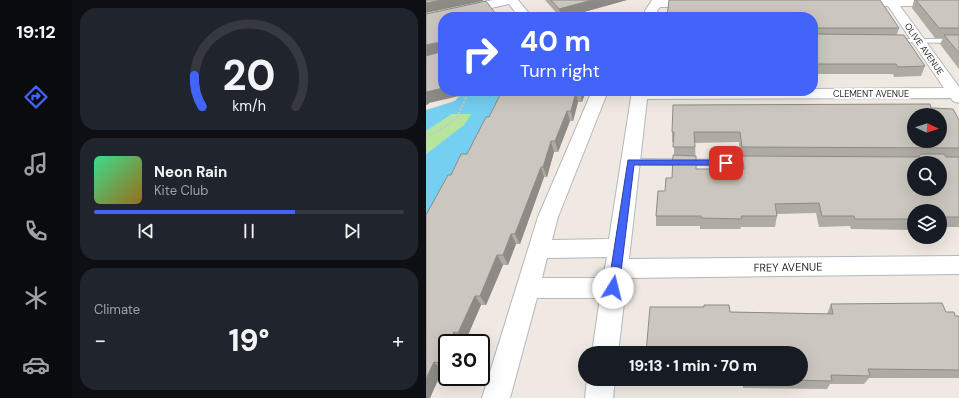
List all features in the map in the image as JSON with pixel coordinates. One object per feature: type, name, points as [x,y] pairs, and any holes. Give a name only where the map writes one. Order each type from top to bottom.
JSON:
[{"type":"street","points":[[457,12],[509,0]]},
{"type":"street","points":[[512,0],[522,12]]},
{"type":"street","points":[[651,12],[657,1],[710,3]]},
{"type":"street","name":"OLIVE AVENUE","points":[[891,1],[958,95]]},
{"type":"street","points":[[844,2],[959,2]]},
{"type":"street","points":[[426,19],[438,16]]},
{"type":"street","name":"CLEMENT AVENUE","points":[[818,94],[958,95]]},
{"type":"street","points":[[496,398],[548,217],[598,96]]},
{"type":"street","points":[[606,346],[640,96]]},
{"type":"street","points":[[539,249],[616,268]]},
{"type":"street","name":"FREY AVENUE","points":[[616,268],[959,265]]},
{"type":"street","points":[[528,288],[616,268]]},
{"type":"street","points":[[599,398],[600,386]]},
{"type":"lane","points":[[888,41],[959,41]]},
{"type":"lane","points":[[630,162],[768,163]]},
{"type":"path","points":[[426,137],[457,118],[467,96]]},
{"type":"green space","points":[[452,114],[471,114],[469,119],[459,130],[426,154],[426,131]]},
{"type":"water","points":[[459,96],[509,96],[472,145],[433,215],[426,218],[426,154],[464,125],[471,114],[452,114],[426,131],[426,110],[455,101]]},
{"type":"building","points":[[426,0],[442,0],[426,3]]},
{"type":"building","points":[[551,0],[592,0],[559,9]]},
{"type":"building","points":[[669,0],[880,0],[899,28],[818,28],[818,12],[668,12]]},
{"type":"building","points":[[916,0],[959,0],[959,28],[939,28]]},
{"type":"building","points":[[486,1],[494,12],[438,12],[438,42],[426,45],[426,14]]},
{"type":"building","points":[[818,34],[904,35],[925,66],[898,67],[896,64],[818,64]]},
{"type":"building","points":[[944,35],[959,35],[959,53]]},
{"type":"building","points":[[438,53],[438,89],[426,92],[426,56]]},
{"type":"building","points":[[500,96],[575,96],[571,111],[567,111],[555,141],[551,141],[543,167],[541,167],[515,234],[511,234],[503,255],[497,255],[480,296],[475,296],[458,333],[438,334],[438,363],[434,362],[426,379],[426,215],[448,175],[451,175],[461,154],[467,154],[486,117],[489,117]]},
{"type":"building","points":[[930,104],[931,108],[907,108],[907,148],[742,147],[740,132],[694,132],[695,147],[673,147],[674,132],[672,132],[673,105]]},
{"type":"building","points":[[947,109],[953,109],[959,120],[959,148],[947,148]]},
{"type":"building","points":[[921,154],[944,154],[945,156],[920,156]]},
{"type":"building","points":[[673,155],[696,156],[696,169],[744,169],[742,156],[907,157],[907,196],[947,196],[947,157],[959,157],[959,217],[947,217],[947,204],[907,204],[907,219],[855,219],[854,216],[822,216],[819,203],[775,204],[777,216],[741,216],[742,219],[701,218],[701,216],[656,216],[658,191],[665,191],[666,178],[672,178]]},
{"type":"building","points":[[942,303],[946,312],[954,312],[955,316],[959,316],[959,370],[868,369],[870,376],[831,375],[832,381],[808,380],[808,346],[647,346],[650,307],[704,307],[704,305],[729,305],[730,312],[833,314],[831,304]]},
{"type":"route","points":[[613,288],[630,162],[726,163]]}]
